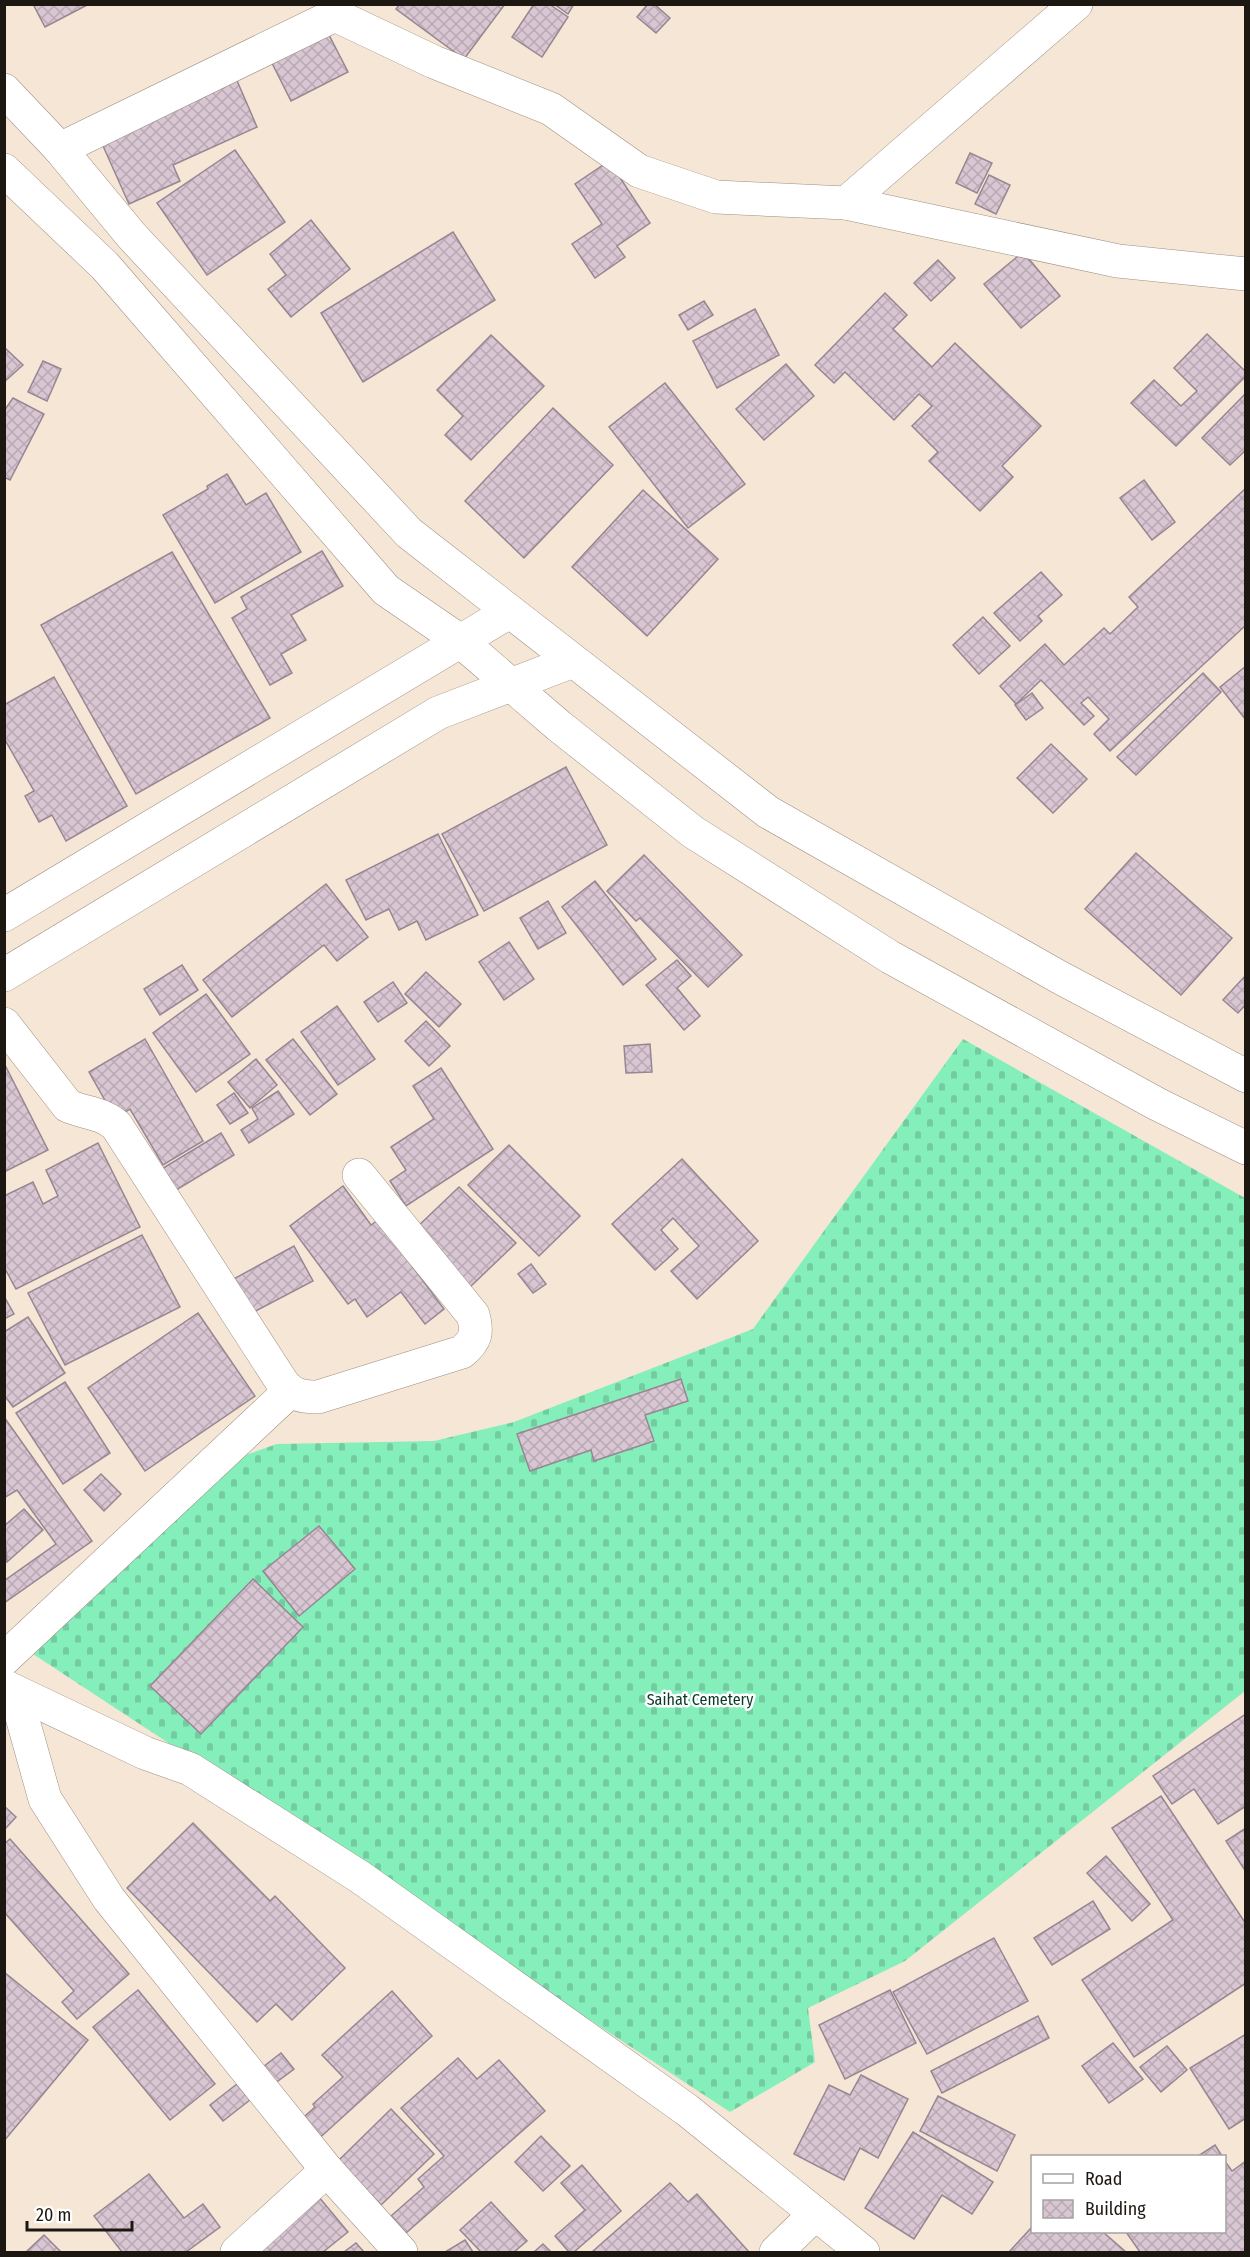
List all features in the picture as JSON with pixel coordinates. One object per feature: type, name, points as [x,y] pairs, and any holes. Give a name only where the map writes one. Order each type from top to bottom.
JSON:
[{"type":"street","points":[[846,203],[1076,4]]},
{"type":"street","points":[[60,149],[335,15],[434,62],[551,109],[639,171],[716,197],[846,203],[1118,261],[1245,274]]},
{"type":"street","points":[[4,90],[60,149],[131,235],[409,533],[768,812],[1059,977],[1245,1076]]},
{"type":"street","points":[[4,170],[105,266],[386,590],[459,640],[512,686],[693,832],[890,957],[1158,1104],[1245,1148]]},
{"type":"street","points":[[4,915],[509,612]]},
{"type":"street","points":[[4,975],[438,713],[573,661]]},
{"type":"street","points":[[4,1024],[68,1106],[84,1113],[103,1114],[116,1125],[290,1391],[302,1397],[318,1397],[462,1352],[474,1342],[477,1330],[472,1315],[359,1175]]},
{"type":"street","points":[[4,1659],[290,1391]]},
{"type":"street","points":[[10,1689],[45,1798],[109,1899],[327,2170],[401,2253]]},
{"type":"street","points":[[10,1689],[146,1753],[190,1769],[360,1877],[687,2110],[863,2253]]},
{"type":"street","points":[[237,2253],[327,2170]]},
{"type":"street","points":[[776,2253],[815,2214]]},
{"type":"green space","name":"Saihat Cemetery","points":[[963,1039],[1245,1198],[1245,1691],[905,1961],[808,2008],[815,2062],[730,2112],[30,1652],[223,1463],[277,1444],[434,1441],[514,1422],[753,1329]]},
{"type":"building","points":[[33,4],[89,4],[45,27]]},
{"type":"building","points":[[400,4],[505,4],[464,59],[396,9]]},
{"type":"building","points":[[534,4],[549,4],[568,17],[542,57],[512,37]]},
{"type":"building","points":[[554,4],[574,4],[568,14]]},
{"type":"building","points":[[648,4],[654,4],[670,18],[656,33],[637,17]]},
{"type":"building","points":[[327,31],[348,72],[291,101],[270,59]]},
{"type":"building","points":[[235,76],[257,127],[173,165],[180,181],[129,204],[99,137]]},
{"type":"building","points":[[235,150],[285,222],[207,275],[157,203]]},
{"type":"building","points":[[970,153],[992,163],[977,193],[956,183]]},
{"type":"building","points":[[609,161],[650,223],[617,246],[625,257],[595,278],[572,244],[602,224],[575,184]]},
{"type":"building","points":[[989,175],[1010,185],[996,214],[975,204]]},
{"type":"building","points":[[311,220],[350,269],[291,317],[268,289],[286,275],[270,254]]},
{"type":"building","points":[[453,232],[495,300],[363,382],[321,313]]},
{"type":"building","points":[[1023,252],[1060,296],[1021,328],[984,284]]},
{"type":"building","points":[[938,260],[955,278],[931,301],[914,283]]},
{"type":"building","points":[[885,293],[907,315],[893,329],[932,367],[955,343],[1041,426],[1002,466],[1013,477],[980,511],[929,461],[938,452],[912,426],[932,406],[919,394],[894,420],[845,372],[834,383],[815,365]]},
{"type":"building","points":[[704,301],[713,315],[688,330],[679,315]]},
{"type":"building","points":[[755,309],[779,355],[717,388],[693,341]]},
{"type":"building","points":[[1207,334],[1246,372],[1246,376],[1176,446],[1131,403],[1154,380],[1181,406],[1197,391],[1174,368]]},
{"type":"building","points":[[491,335],[544,386],[471,460],[445,435],[463,416],[437,390]]},
{"type":"building","points":[[4,349],[23,365],[4,382]]},
{"type":"building","points":[[43,361],[61,369],[47,401],[28,392]]},
{"type":"building","points":[[786,364],[814,396],[764,440],[736,409]]},
{"type":"building","points":[[665,383],[745,484],[688,528],[609,427]]},
{"type":"building","points":[[1246,393],[1246,450],[1230,465],[1202,438]]},
{"type":"building","points":[[13,398],[44,414],[10,480],[4,477],[4,411]]},
{"type":"building","points":[[553,408],[613,465],[524,558],[465,501]]},
{"type":"building","points":[[227,474],[246,505],[266,493],[301,552],[215,603],[163,515],[208,489],[207,486]]},
{"type":"building","points":[[1144,480],[1175,522],[1152,540],[1120,498]]},
{"type":"building","points":[[1246,488],[1246,625],[1110,751],[1094,734],[1109,719],[1088,697],[1081,703],[1094,716],[1084,725],[1041,680],[1016,704],[1000,686],[1045,644],[1064,665],[1104,628],[1110,634],[1138,607],[1129,597]]},
{"type":"building","points":[[643,490],[718,559],[647,636],[572,567]]},
{"type":"building","points":[[322,551],[343,586],[291,615],[306,640],[281,654],[292,673],[270,685],[232,618],[247,609],[241,597]]},
{"type":"building","points":[[172,552],[270,718],[136,794],[41,625]]},
{"type":"building","points":[[1041,572],[1062,595],[1038,616],[1042,621],[1020,641],[994,613]]},
{"type":"building","points":[[983,617],[1010,646],[979,674],[953,645]]},
{"type":"building","points":[[1246,666],[1246,720],[1220,687]]},
{"type":"building","points":[[1203,673],[1221,692],[1136,775],[1117,757]]},
{"type":"building","points":[[54,677],[127,806],[66,841],[52,815],[39,822],[25,796],[34,791],[4,738],[4,705]]},
{"type":"building","points":[[1032,693],[1043,708],[1026,720],[1015,705]]},
{"type":"building","points":[[1051,744],[1087,779],[1053,813],[1017,778]]},
{"type":"building","points":[[566,767],[607,845],[484,911],[442,834]]},
{"type":"building","points":[[438,834],[478,915],[426,940],[417,921],[399,930],[389,909],[366,920],[346,880]]},
{"type":"building","points":[[1136,853],[1232,938],[1181,995],[1085,909]]},
{"type":"building","points":[[644,855],[742,955],[708,987],[640,918],[636,921],[607,891]]},
{"type":"building","points":[[595,881],[656,959],[623,985],[562,907]]},
{"type":"building","points":[[326,884],[368,937],[337,961],[324,945],[232,1017],[203,980]]},
{"type":"building","points":[[548,901],[566,933],[538,949],[520,918]]},
{"type":"building","points":[[509,942],[534,979],[504,1000],[479,962]]},
{"type":"building","points":[[677,960],[691,976],[677,988],[700,1016],[684,1030],[646,985]]},
{"type":"building","points":[[182,965],[198,990],[160,1015],[144,989]]},
{"type":"building","points":[[426,972],[461,1004],[439,1027],[405,994]]},
{"type":"building","points":[[1245,976],[1246,1004],[1238,1013],[1223,1000]]},
{"type":"building","points":[[393,982],[407,1003],[378,1022],[364,1002]]},
{"type":"building","points":[[206,994],[250,1054],[196,1092],[153,1033]]},
{"type":"building","points":[[337,1006],[375,1059],[338,1085],[301,1032]]},
{"type":"building","points":[[426,1021],[450,1046],[429,1066],[405,1041]]},
{"type":"building","points":[[145,1039],[203,1141],[163,1165],[130,1109],[115,1118],[89,1072]]},
{"type":"building","points":[[293,1039],[337,1094],[310,1115],[266,1060]]},
{"type":"building","points":[[650,1044],[652,1072],[626,1073],[624,1046]]},
{"type":"building","points":[[256,1059],[277,1085],[250,1108],[228,1082]]},
{"type":"building","points":[[4,1063],[48,1150],[4,1172]]},
{"type":"building","points":[[441,1068],[493,1149],[406,1206],[390,1181],[406,1170],[391,1147],[434,1119],[413,1086]]},
{"type":"building","points":[[278,1091],[294,1114],[249,1143],[241,1130],[258,1119],[252,1108]]},
{"type":"building","points":[[234,1093],[248,1113],[230,1124],[217,1105]]},
{"type":"building","points":[[221,1133],[234,1155],[168,1195],[155,1173]]},
{"type":"building","points":[[98,1143],[140,1227],[16,1289],[4,1267],[4,1196],[33,1182],[43,1204],[58,1196],[46,1170]]},
{"type":"building","points":[[509,1145],[580,1216],[539,1256],[468,1185]]},
{"type":"building","points":[[682,1159],[758,1241],[697,1299],[671,1271],[699,1246],[673,1218],[661,1230],[678,1249],[655,1270],[612,1224]]},
{"type":"building","points":[[343,1186],[371,1225],[378,1220],[444,1309],[425,1324],[401,1292],[367,1317],[355,1299],[348,1304],[290,1226]]},
{"type":"building","points":[[459,1187],[516,1243],[469,1288],[414,1230]]},
{"type":"building","points":[[142,1235],[180,1307],[65,1365],[28,1293]]},
{"type":"building","points":[[294,1246],[313,1281],[248,1315],[230,1281]]},
{"type":"building","points":[[531,1264],[546,1284],[533,1293],[518,1274]]},
{"type":"building","points":[[4,1296],[14,1314],[4,1319]]},
{"type":"building","points":[[198,1313],[255,1396],[145,1471],[88,1388]]},
{"type":"building","points":[[28,1317],[65,1373],[13,1407],[4,1395],[4,1332]]},
{"type":"building","points":[[681,1379],[688,1401],[645,1415],[654,1441],[594,1461],[591,1450],[530,1471],[517,1434]]},
{"type":"building","points":[[65,1382],[110,1453],[63,1484],[16,1413]]},
{"type":"building","points":[[4,1417],[92,1541],[4,1603],[4,1581],[56,1544],[17,1490],[4,1498]]},
{"type":"building","points":[[101,1474],[121,1494],[104,1511],[84,1490]]},
{"type":"building","points":[[24,1509],[43,1530],[7,1562],[4,1526]]},
{"type":"building","points":[[319,1526],[355,1569],[299,1616],[263,1571]]},
{"type":"building","points":[[253,1579],[303,1627],[201,1734],[150,1686]]},
{"type":"building","points":[[1246,1714],[1246,1806],[1218,1824],[1194,1789],[1172,1804],[1153,1776]]},
{"type":"building","points":[[1161,1796],[1246,1924],[1246,1983],[1134,2057],[1082,1980],[1173,1920],[1112,1828]]},
{"type":"building","points":[[4,1806],[16,1817],[4,1830]]},
{"type":"building","points":[[193,1823],[270,1901],[275,1896],[345,1968],[292,2020],[276,2004],[257,2022],[127,1888]]},
{"type":"building","points":[[1246,1828],[1246,1872],[1226,1841]]},
{"type":"building","points":[[10,1839],[129,1974],[77,2019],[62,2002],[74,1991],[4,1912],[4,1844]]},
{"type":"building","points":[[1106,1856],[1150,1904],[1132,1921],[1087,1873]]},
{"type":"building","points":[[1093,1901],[1110,1929],[1052,1965],[1034,1938]]},
{"type":"building","points":[[994,1938],[1028,2001],[927,2054],[893,1992]]},
{"type":"building","points":[[4,1972],[88,2040],[4,2141]]},
{"type":"building","points":[[138,1990],[215,2084],[170,2120],[93,2027]]},
{"type":"building","points":[[890,1990],[916,2043],[845,2079],[819,2025]]},
{"type":"building","points":[[392,1991],[432,2036],[314,2143],[297,2123],[315,2107],[313,2104],[343,2077],[322,2055]]},
{"type":"building","points":[[1038,2016],[1049,2038],[942,2093],[931,2071]]},
{"type":"building","points":[[1246,2034],[1246,2118],[1229,2129],[1190,2068]]},
{"type":"building","points":[[1113,2043],[1143,2079],[1109,2103],[1082,2066]]},
{"type":"building","points":[[1167,2046],[1187,2070],[1161,2092],[1140,2067]]},
{"type":"building","points":[[281,2053],[294,2069],[266,2090],[254,2074]]},
{"type":"building","points":[[458,2058],[477,2079],[499,2060],[545,2111],[406,2233],[391,2216],[424,2187],[418,2179],[444,2156],[401,2108]]},
{"type":"building","points":[[861,2075],[908,2099],[878,2158],[860,2148],[844,2180],[794,2154],[829,2085],[850,2095]]},
{"type":"building","points":[[237,2084],[250,2100],[223,2121],[210,2105]]},
{"type":"building","points":[[938,2096],[1015,2135],[997,2171],[920,2131]]},
{"type":"building","points":[[391,2109],[434,2154],[381,2205],[338,2161]]},
{"type":"building","points":[[913,2132],[993,2182],[972,2214],[942,2195],[914,2239],[865,2208]]},
{"type":"building","points":[[541,2136],[570,2166],[543,2191],[515,2162]]},
{"type":"building","points":[[1215,2145],[1221,2155],[1200,2155]]},
{"type":"building","points":[[1246,2161],[1246,2252],[1140,2252],[1127,2233],[1226,2233],[1226,2163],[1232,2171]]},
{"type":"building","points":[[582,2165],[621,2211],[574,2252],[569,2252],[555,2236],[585,2210],[561,2183]]},
{"type":"building","points":[[149,2174],[184,2218],[203,2204],[220,2227],[186,2252],[122,2252],[94,2216]]},
{"type":"building","points":[[670,2183],[688,2202],[697,2194],[749,2252],[592,2252]]},
{"type":"building","points":[[318,2196],[348,2232],[323,2252],[254,2252]]},
{"type":"building","points":[[491,2202],[527,2241],[514,2252],[481,2252],[460,2230]]},
{"type":"building","points":[[1031,2228],[1031,2233],[1104,2233],[1126,2252],[1009,2252]]},
{"type":"building","points":[[44,2235],[61,2252],[26,2252]]},
{"type":"building","points":[[465,2240],[473,2252],[445,2252]]},
{"type":"building","points":[[356,2243],[364,2252],[344,2252]]},
{"type":"building","points":[[543,2244],[551,2252],[534,2252]]}]
